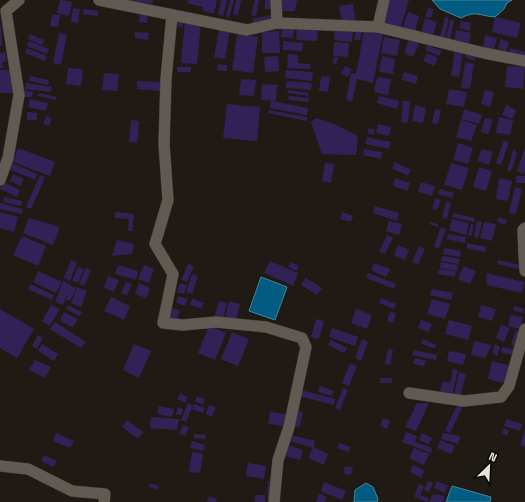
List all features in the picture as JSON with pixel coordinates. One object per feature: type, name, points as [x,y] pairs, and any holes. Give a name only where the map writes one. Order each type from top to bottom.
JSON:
[{"type":"street","points":[[0,180],[8,158],[19,95],[6,11],[19,0]]},
{"type":"street","points":[[99,0],[247,30],[277,23],[378,27],[484,53],[525,60]]},
{"type":"street","points":[[276,0],[277,23]]},
{"type":"street","points":[[378,27],[384,0]]},
{"type":"street","points":[[172,15],[166,79],[164,144],[168,200],[155,244],[173,274],[163,323],[183,324],[216,322],[266,327],[302,338],[306,346],[289,427],[278,460],[274,502]]},
{"type":"street","points":[[525,228],[523,230],[525,271]]},
{"type":"street","points":[[409,393],[464,401],[500,397],[509,386],[525,329]]},
{"type":"street","points":[[0,466],[28,469],[72,491],[105,494],[104,502]]},
{"type":"water","points":[[432,0],[512,0],[507,3],[504,9],[495,17],[471,14],[461,18],[440,9]]},
{"type":"water","points":[[261,277],[287,287],[275,320],[249,311]]},
{"type":"water","points":[[366,483],[373,487],[378,499],[377,502],[354,502],[355,490]]},
{"type":"water","points":[[452,486],[491,497],[490,502],[446,502]]},
{"type":"building","points":[[60,0],[72,2],[69,16],[57,13]]},
{"type":"building","points":[[132,0],[153,0],[152,4]]},
{"type":"building","points":[[188,0],[217,0],[214,14],[203,11],[203,7],[187,3]]},
{"type":"building","points":[[221,0],[227,0],[223,16],[218,14]]},
{"type":"building","points":[[230,0],[234,0],[229,18],[226,17]]},
{"type":"building","points":[[236,0],[241,0],[238,15],[233,14]]},
{"type":"building","points":[[255,0],[259,0],[256,16],[251,15]]},
{"type":"building","points":[[265,0],[274,0],[274,9],[265,9]]},
{"type":"building","points":[[281,0],[297,0],[295,11],[280,11]]},
{"type":"building","points":[[388,0],[409,0],[400,30],[381,24]]},
{"type":"building","points":[[353,4],[355,20],[342,22],[339,6]]},
{"type":"building","points":[[73,8],[80,9],[78,23],[71,22]]},
{"type":"building","points":[[428,8],[434,9],[431,18],[425,17]]},
{"type":"building","points":[[84,9],[98,11],[98,16],[83,14]]},
{"type":"building","points":[[408,12],[419,16],[415,31],[403,27]]},
{"type":"building","points":[[140,13],[148,14],[147,23],[139,22]]},
{"type":"building","points":[[52,14],[60,15],[58,27],[50,26]]},
{"type":"building","points":[[272,15],[273,19],[253,23],[252,19]]},
{"type":"building","points":[[445,17],[449,17],[445,38],[440,37]]},
{"type":"building","points":[[495,17],[521,23],[517,38],[492,32]]},
{"type":"building","points":[[177,18],[184,19],[182,27],[176,26]]},
{"type":"building","points":[[425,18],[437,22],[433,36],[421,32]]},
{"type":"building","points":[[450,20],[454,21],[450,40],[446,39]]},
{"type":"building","points":[[185,21],[201,23],[197,64],[181,63]]},
{"type":"building","points":[[461,21],[471,23],[470,31],[459,28]]},
{"type":"building","points":[[1,26],[2,46],[0,46]]},
{"type":"building","points":[[282,28],[294,29],[293,38],[281,37]]},
{"type":"building","points":[[297,28],[318,29],[317,41],[296,40]]},
{"type":"building","points":[[219,29],[230,30],[225,59],[214,57]]},
{"type":"building","points":[[335,29],[353,31],[352,42],[334,40]]},
{"type":"building","points":[[357,29],[362,30],[360,41],[354,39]]},
{"type":"building","points":[[456,30],[471,33],[469,43],[454,40]]},
{"type":"building","points":[[279,31],[280,53],[262,53],[262,32]]},
{"type":"building","points":[[364,31],[383,34],[373,83],[357,79],[352,102],[346,100],[351,73],[356,74]]},
{"type":"building","points":[[135,32],[149,33],[148,40],[135,38]]},
{"type":"building","points":[[59,33],[67,34],[61,65],[53,63]]},
{"type":"building","points":[[30,34],[44,40],[42,45],[28,39]]},
{"type":"building","points":[[237,34],[258,37],[253,73],[232,70]]},
{"type":"building","points":[[485,35],[497,38],[494,50],[483,47]]},
{"type":"building","points":[[384,37],[400,40],[397,56],[381,53]]},
{"type":"building","points":[[501,39],[509,42],[506,52],[498,49]]},
{"type":"building","points":[[409,40],[419,44],[413,57],[404,53]]},
{"type":"building","points":[[29,41],[49,49],[47,54],[27,46]]},
{"type":"building","points":[[283,41],[303,43],[302,51],[283,50]]},
{"type":"building","points":[[334,42],[349,43],[348,57],[333,56]]},
{"type":"building","points":[[427,45],[442,51],[439,56],[425,50]]},
{"type":"building","points":[[27,48],[47,56],[45,61],[25,53]]},
{"type":"building","points":[[510,48],[525,52],[525,57],[509,53]]},
{"type":"building","points":[[455,49],[463,51],[459,77],[451,76]]},
{"type":"building","points":[[5,52],[7,61],[2,63],[4,68],[0,68],[0,53]]},
{"type":"building","points":[[427,53],[438,58],[434,66],[423,61]]},
{"type":"building","points":[[466,53],[476,57],[475,61],[465,57]]},
{"type":"building","points":[[288,54],[298,55],[298,63],[310,64],[310,69],[287,68]]},
{"type":"building","points":[[278,56],[279,71],[265,72],[264,57]]},
{"type":"building","points":[[382,56],[395,59],[393,74],[379,72]]},
{"type":"building","points":[[334,57],[338,58],[336,64],[332,63]]},
{"type":"building","points":[[465,62],[474,64],[470,89],[461,88]]},
{"type":"building","points":[[218,64],[227,65],[227,71],[217,70]]},
{"type":"building","points":[[345,66],[352,69],[348,77],[341,74]]},
{"type":"building","points":[[507,66],[525,67],[523,89],[505,87]]},
{"type":"building","points":[[177,67],[191,67],[191,72],[177,72]]},
{"type":"building","points":[[68,68],[83,69],[81,86],[66,84]]},
{"type":"building","points":[[0,70],[13,70],[12,93],[0,93]]},
{"type":"building","points":[[286,70],[313,72],[312,81],[285,78]]},
{"type":"building","points":[[404,72],[418,76],[416,84],[402,80]]},
{"type":"building","points":[[104,73],[119,74],[117,91],[102,90]]},
{"type":"building","points":[[30,76],[49,80],[48,85],[29,81]]},
{"type":"building","points":[[321,76],[330,77],[328,92],[319,91]]},
{"type":"building","points":[[377,77],[391,79],[388,95],[374,92]]},
{"type":"building","points":[[241,79],[256,80],[254,96],[239,95]]},
{"type":"building","points":[[137,81],[162,82],[161,91],[137,89]]},
{"type":"building","points":[[286,81],[312,83],[311,90],[286,88]]},
{"type":"building","points":[[26,83],[52,87],[51,92],[25,89]]},
{"type":"building","points":[[262,84],[277,85],[276,101],[261,100]]},
{"type":"building","points":[[449,89],[467,92],[464,107],[446,104]]},
{"type":"building","points":[[22,90],[33,92],[32,97],[22,97]]},
{"type":"building","points":[[288,90],[309,93],[308,96],[287,93]]},
{"type":"building","points":[[485,90],[494,92],[490,107],[481,104]]},
{"type":"building","points":[[39,93],[57,97],[56,100],[38,96]]},
{"type":"building","points":[[289,96],[309,98],[308,102],[288,100]]},
{"type":"building","points":[[379,96],[399,101],[397,109],[377,103]]},
{"type":"building","points":[[30,99],[48,103],[46,111],[28,107]]},
{"type":"building","points":[[271,101],[308,108],[307,115],[270,108]]},
{"type":"building","points":[[403,101],[410,101],[408,123],[401,122]]},
{"type":"building","points":[[227,104],[260,107],[257,141],[223,138]]},
{"type":"building","points":[[415,105],[426,108],[423,123],[412,121]]},
{"type":"building","points":[[506,105],[516,110],[513,119],[502,115]]},
{"type":"building","points":[[435,109],[441,110],[438,124],[432,123]]},
{"type":"building","points":[[464,109],[482,115],[479,124],[461,119]]},
{"type":"building","points":[[269,110],[307,117],[307,121],[268,113]]},
{"type":"building","points":[[27,112],[37,113],[37,120],[27,120]]},
{"type":"building","points":[[46,116],[52,118],[49,126],[43,124]]},
{"type":"building","points":[[499,117],[513,120],[510,135],[496,133]]},
{"type":"building","points":[[316,118],[334,124],[358,136],[356,155],[322,154],[311,122]]},
{"type":"building","points":[[485,118],[493,120],[488,134],[481,132]]},
{"type":"building","points":[[131,120],[139,121],[137,143],[129,142]]},
{"type":"building","points":[[461,120],[477,125],[471,141],[456,137]]},
{"type":"building","points":[[378,124],[391,127],[389,136],[376,133]]},
{"type":"building","points":[[369,128],[375,130],[374,135],[367,133]]},
{"type":"building","points":[[367,137],[391,142],[389,149],[365,144]]},
{"type":"building","points":[[504,140],[509,142],[501,165],[496,163]]},
{"type":"building","points":[[458,143],[473,148],[468,164],[453,160]]},
{"type":"building","points":[[525,147],[525,170],[524,174],[517,171]]},
{"type":"building","points":[[18,148],[55,162],[50,176],[13,162]]},
{"type":"building","points":[[514,148],[517,154],[511,171],[507,170]]},
{"type":"building","points":[[364,149],[382,152],[381,159],[363,155]]},
{"type":"building","points":[[482,149],[493,152],[489,165],[477,161]]},
{"type":"building","points":[[395,162],[411,170],[408,176],[392,168]]},
{"type":"building","points":[[12,163],[37,174],[35,180],[9,169]]},
{"type":"building","points":[[325,163],[334,164],[331,183],[322,181]]},
{"type":"building","points":[[451,163],[469,168],[462,190],[444,185]]},
{"type":"building","points":[[479,167],[492,171],[486,191],[473,187]]},
{"type":"building","points":[[13,174],[24,179],[21,186],[10,181]]},
{"type":"building","points":[[40,175],[45,177],[31,209],[26,207]]},
{"type":"building","points":[[516,176],[525,176],[525,183],[516,183]]},
{"type":"building","points":[[395,178],[410,183],[407,191],[393,186]]},
{"type":"building","points":[[499,178],[512,181],[508,201],[496,199]]},
{"type":"building","points":[[3,182],[20,190],[17,197],[0,189]]},
{"type":"building","points":[[421,182],[435,186],[432,196],[418,192]]},
{"type":"building","points":[[515,187],[522,189],[516,214],[509,213]]},
{"type":"building","points":[[440,189],[454,193],[452,198],[438,194]]},
{"type":"building","points":[[4,197],[22,201],[21,206],[3,202]]},
{"type":"building","points":[[435,198],[441,200],[437,210],[432,209]]},
{"type":"building","points":[[446,202],[451,202],[447,219],[442,218]]},
{"type":"building","points":[[0,203],[23,209],[22,214],[0,209]]},
{"type":"building","points":[[375,206],[399,213],[397,221],[373,213]]},
{"type":"building","points":[[0,212],[18,217],[14,232],[0,228]]},
{"type":"building","points":[[115,212],[134,214],[132,231],[128,231],[129,219],[115,218]]},
{"type":"building","points":[[342,212],[353,216],[351,222],[340,219]]},
{"type":"building","points":[[453,213],[475,218],[474,222],[452,217]]},
{"type":"building","points":[[499,217],[507,220],[505,225],[497,222]]},
{"type":"building","points":[[29,218],[60,227],[53,245],[23,233]]},
{"type":"building","points":[[452,219],[469,223],[466,235],[449,230]]},
{"type":"building","points":[[389,221],[402,224],[399,235],[386,231]]},
{"type":"building","points":[[477,221],[482,222],[478,238],[474,237]]},
{"type":"building","points":[[430,222],[438,224],[438,227],[429,224]]},
{"type":"building","points":[[484,222],[496,224],[492,241],[480,238]]},
{"type":"building","points":[[471,224],[474,225],[471,236],[468,235]]},
{"type":"building","points":[[441,227],[446,229],[439,248],[434,247]]},
{"type":"building","points":[[448,234],[466,237],[465,243],[447,239]]},
{"type":"building","points":[[387,235],[393,238],[385,254],[379,252]]},
{"type":"building","points":[[22,236],[46,246],[38,266],[13,255]]},
{"type":"building","points":[[117,240],[134,244],[132,254],[112,256]]},
{"type":"building","points":[[467,243],[486,247],[485,252],[467,248]]},
{"type":"building","points":[[398,245],[409,250],[405,260],[394,255]]},
{"type":"building","points":[[419,246],[425,249],[418,264],[412,262]]},
{"type":"building","points":[[444,248],[461,251],[460,257],[443,254]]},
{"type":"building","points":[[442,256],[460,259],[459,264],[441,261]]},
{"type":"building","points":[[71,260],[77,262],[70,281],[64,278]]},
{"type":"building","points":[[498,260],[520,265],[519,269],[497,264]]},
{"type":"building","points":[[270,261],[298,273],[293,286],[264,273]]},
{"type":"building","points":[[290,262],[299,266],[297,271],[288,267]]},
{"type":"building","points":[[441,262],[458,265],[457,271],[440,268]]},
{"type":"building","points":[[374,263],[390,269],[386,277],[371,270]]},
{"type":"building","points":[[188,264],[194,266],[187,282],[181,280]]},
{"type":"building","points":[[118,265],[138,271],[136,280],[115,274]]},
{"type":"building","points":[[144,265],[154,269],[149,283],[138,279]]},
{"type":"building","points":[[464,266],[476,271],[470,284],[458,279]]},
{"type":"building","points":[[78,267],[84,269],[78,283],[72,281]]},
{"type":"building","points":[[86,268],[91,270],[84,286],[79,284]]},
{"type":"building","points":[[439,269],[456,271],[455,277],[438,274]]},
{"type":"building","points":[[38,271],[62,282],[56,293],[33,282]]},
{"type":"building","points":[[368,273],[396,284],[394,289],[366,278]]},
{"type":"building","points":[[486,273],[524,282],[522,293],[487,285]]},
{"type":"building","points":[[192,274],[198,276],[192,294],[186,292]]},
{"type":"building","points":[[108,276],[119,280],[114,292],[104,288]]},
{"type":"building","points":[[306,278],[322,288],[317,295],[301,285]]},
{"type":"building","points":[[63,281],[76,288],[70,301],[66,300],[69,291],[63,305],[55,302]]},
{"type":"building","points":[[126,282],[132,284],[127,295],[121,293]]},
{"type":"building","points":[[139,283],[150,288],[146,298],[135,294]]},
{"type":"building","points":[[180,283],[187,285],[184,294],[177,292]]},
{"type":"building","points":[[30,284],[54,295],[52,300],[28,289]]},
{"type":"building","points":[[77,287],[87,291],[81,307],[71,303]]},
{"type":"building","points":[[432,289],[453,293],[451,300],[430,295]]},
{"type":"building","points":[[178,296],[188,299],[185,306],[176,303]]},
{"type":"building","points":[[111,297],[130,306],[124,320],[104,311]]},
{"type":"building","points":[[192,298],[204,303],[202,309],[190,305]]},
{"type":"building","points":[[381,298],[396,304],[394,309],[379,303]]},
{"type":"building","points":[[432,299],[450,304],[445,319],[427,314]]},
{"type":"building","points":[[219,301],[227,303],[223,320],[214,318]]},
{"type":"building","points":[[229,301],[240,304],[236,320],[225,317]]},
{"type":"building","points":[[51,305],[60,309],[50,326],[42,321]]},
{"type":"building","points":[[68,305],[82,312],[79,316],[66,309]]},
{"type":"building","points":[[481,305],[496,309],[492,321],[478,317]]},
{"type":"building","points":[[514,306],[524,309],[523,313],[513,310]]},
{"type":"building","points":[[171,308],[180,310],[176,322],[167,320]]},
{"type":"building","points":[[0,309],[34,329],[17,358],[0,348]]},
{"type":"building","points":[[356,309],[372,315],[367,329],[351,323]]},
{"type":"building","points":[[64,312],[78,319],[73,327],[60,321]]},
{"type":"building","points":[[390,312],[396,313],[393,323],[387,321]]},
{"type":"building","points":[[510,315],[523,317],[520,329],[508,326]]},
{"type":"building","points":[[316,319],[324,321],[319,339],[311,337]]},
{"type":"building","points":[[421,320],[432,324],[429,332],[418,328]]},
{"type":"building","points":[[449,320],[472,326],[468,340],[445,334]]},
{"type":"building","points":[[55,322],[86,342],[81,348],[50,329]]},
{"type":"building","points":[[501,325],[510,328],[504,342],[496,338]]},
{"type":"building","points":[[209,326],[226,333],[215,360],[198,353]]},
{"type":"building","points":[[332,328],[358,337],[355,346],[329,337]]},
{"type":"building","points":[[515,331],[521,333],[517,347],[511,345]]},
{"type":"building","points":[[232,332],[249,339],[238,366],[221,359]]},
{"type":"building","points":[[38,335],[43,338],[37,349],[32,346]]},
{"type":"building","points":[[362,339],[368,342],[361,361],[355,358]]},
{"type":"building","points":[[423,339],[436,345],[435,349],[421,343]]},
{"type":"building","points":[[331,340],[347,348],[344,353],[328,345]]},
{"type":"building","points":[[474,341],[492,345],[485,358],[471,355]]},
{"type":"building","points":[[42,344],[58,354],[54,361],[38,351]]},
{"type":"building","points":[[134,344],[151,351],[139,378],[123,370]]},
{"type":"building","points":[[495,344],[500,347],[497,356],[492,353]]},
{"type":"building","points":[[502,347],[516,350],[515,355],[501,353]]},
{"type":"building","points":[[388,349],[393,350],[390,365],[385,364]]},
{"type":"building","points":[[414,350],[437,355],[436,360],[412,355]]},
{"type":"building","points":[[449,351],[466,354],[463,365],[447,361]]},
{"type":"building","points":[[415,358],[426,361],[424,366],[413,364]]},
{"type":"building","points":[[35,360],[51,367],[45,378],[29,370]]},
{"type":"building","points":[[492,361],[511,366],[507,384],[488,379]]},
{"type":"building","points":[[350,363],[357,366],[349,386],[342,383]]},
{"type":"building","points":[[453,369],[458,370],[452,395],[447,394],[448,389],[446,396],[439,394],[443,381],[450,383]]},
{"type":"building","points":[[459,372],[466,374],[460,397],[454,396]]},
{"type":"building","points":[[380,378],[392,378],[392,383],[380,383]]},
{"type":"building","points":[[320,386],[334,391],[332,396],[318,392]]},
{"type":"building","points":[[343,388],[348,390],[340,410],[335,408]]},
{"type":"building","points":[[301,390],[335,399],[334,405],[299,396]]},
{"type":"building","points":[[180,393],[188,397],[185,403],[177,399]]},
{"type":"building","points":[[197,396],[205,399],[203,405],[195,401]]},
{"type":"building","points":[[188,403],[193,405],[186,422],[181,420]]},
{"type":"building","points":[[417,403],[429,403],[416,431],[405,427]]},
{"type":"building","points":[[194,404],[205,408],[203,413],[192,409]]},
{"type":"building","points":[[458,404],[463,406],[450,433],[445,430]]},
{"type":"building","points":[[209,405],[216,407],[212,417],[206,414]]},
{"type":"building","points":[[159,406],[174,409],[172,417],[157,414]]},
{"type":"building","points":[[178,407],[183,409],[181,415],[176,414]]},
{"type":"building","points":[[296,411],[303,412],[300,427],[294,426]]},
{"type":"building","points":[[270,412],[286,414],[284,426],[268,424]]},
{"type":"building","points":[[151,417],[179,419],[177,430],[150,428]]},
{"type":"building","points":[[383,418],[390,421],[387,429],[380,426]]},
{"type":"building","points":[[506,419],[522,424],[520,431],[504,426]]},
{"type":"building","points":[[127,420],[143,432],[138,439],[122,427]]},
{"type":"building","points":[[183,425],[189,427],[185,436],[179,433]]},
{"type":"building","points":[[504,428],[509,431],[507,436],[502,434]]},
{"type":"building","points":[[525,429],[525,447],[520,445]]},
{"type":"building","points":[[406,432],[417,436],[415,442],[432,448],[431,453],[402,442]]},
{"type":"building","points":[[56,433],[74,441],[70,448],[53,441]]},
{"type":"building","points":[[422,433],[432,438],[429,444],[419,440]]},
{"type":"building","points":[[443,433],[460,436],[459,444],[441,439]]},
{"type":"building","points":[[194,434],[206,435],[205,439],[194,438]]},
{"type":"building","points":[[292,435],[315,441],[313,448],[290,441]]},
{"type":"building","points":[[440,440],[455,446],[451,454],[437,448]]},
{"type":"building","points":[[192,441],[205,445],[203,451],[190,448]]},
{"type":"building","points":[[339,443],[351,447],[348,452],[337,448]]},
{"type":"building","points":[[288,445],[303,450],[300,460],[285,456]]},
{"type":"building","points":[[313,447],[328,454],[324,465],[308,458]]},
{"type":"building","points":[[414,448],[429,454],[424,465],[409,458]]},
{"type":"building","points":[[192,452],[203,454],[200,473],[189,472]]},
{"type":"building","points":[[44,455],[57,461],[53,467],[41,461]]},
{"type":"building","points":[[248,463],[266,466],[264,479],[246,476]]},
{"type":"building","points":[[413,465],[425,471],[421,478],[410,472]]},
{"type":"building","points":[[345,466],[353,468],[351,475],[343,473]]},
{"type":"building","points":[[268,481],[272,481],[270,499],[267,499]]},
{"type":"building","points":[[428,481],[433,483],[429,492],[424,489]]},
{"type":"building","points":[[437,481],[448,486],[445,493],[434,488]]},
{"type":"building","points":[[324,482],[346,491],[342,500],[321,491]]},
{"type":"building","points":[[150,483],[159,486],[158,490],[148,487]]},
{"type":"building","points":[[419,484],[424,486],[420,495],[429,498],[427,502],[414,497]]},
{"type":"building","points":[[319,493],[327,497],[325,502],[316,502]]},
{"type":"building","points":[[433,494],[445,496],[443,502],[429,502]]},
{"type":"building","points":[[255,495],[265,495],[265,502],[255,502]]},
{"type":"building","points":[[209,496],[217,499],[216,502],[207,502]]}]
